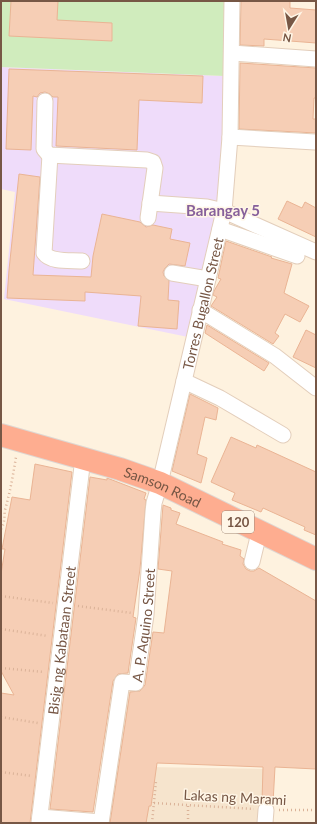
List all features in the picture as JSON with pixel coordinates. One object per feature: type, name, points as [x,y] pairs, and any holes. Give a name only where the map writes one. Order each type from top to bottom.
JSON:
[{"type":"highway","name":"Samson Road","points":[[10,437],[83,458],[160,483],[316,559]]},
{"type":"street","name":"Torres Bugallon Street","points":[[160,483],[224,211],[230,137],[232,1]]},
{"type":"street","points":[[232,53],[316,59]]},
{"type":"street","points":[[45,101],[44,149],[50,155],[150,160],[154,165],[148,218]]},
{"type":"street","points":[[230,137],[316,142]]},
{"type":"street","points":[[50,155],[44,253],[46,256],[53,259],[82,261]]},
{"type":"street","points":[[150,203],[224,211],[316,252]]},
{"type":"street","points":[[220,229],[296,256]]},
{"type":"street","points":[[172,273],[208,280]]},
{"type":"street","points":[[200,310],[275,356],[316,388]]},
{"type":"street","points":[[184,381],[220,398],[282,435]]},
{"type":"street","name":"Bisig ng Kabataan Street","points":[[40,820],[83,458]]},
{"type":"street","name":"A. P. Aquino Street","points":[[101,823],[122,682],[136,682],[146,615],[154,503],[160,483]]},
{"type":"street","points":[[252,562],[260,533]]},
{"type":"street","points":[[40,820],[101,823]]},
{"type":"path","points":[[1,529],[4,525],[5,512],[10,493],[10,437]]},
{"type":"path","points":[[1,629],[62,638]]},
{"type":"path","points":[[1,668],[58,674]]},
{"type":"path","points":[[1,717],[51,724]]},
{"type":"path","points":[[1,772],[45,778]]},
{"type":"path","points":[[152,823],[156,781]]},
{"type":"path","name":"Lakas ng Marami","points":[[154,803],[266,816],[316,810]]},
{"type":"path","points":[[188,806],[188,823]]},
{"type":"shaded area","points":[[1,67],[225,76],[224,146],[218,206],[188,337],[4,299],[15,192],[1,189]]},
{"type":"shaded area","points":[[123,684],[154,687],[145,767],[268,769],[261,823],[104,823]]},
{"type":"green space","points":[[1,1],[227,1],[225,76],[1,67]]},
{"type":"building","points":[[11,1],[58,1],[57,20],[112,23],[112,41],[9,36]]},
{"type":"building","points":[[241,1],[290,1],[290,8],[316,10],[316,43],[264,39],[264,46],[240,45]]},
{"type":"building","points":[[240,63],[316,68],[316,98],[314,98],[313,119],[316,119],[316,133],[239,129]]},
{"type":"building","points":[[9,69],[203,76],[202,103],[139,100],[137,150],[56,146],[58,97],[53,97],[45,92],[40,93],[37,97],[33,96],[31,150],[6,149]]},
{"type":"building","points":[[19,174],[40,177],[33,275],[91,277],[93,256],[102,214],[140,222],[146,227],[153,225],[172,229],[170,239],[190,243],[185,266],[169,264],[163,272],[164,276],[169,281],[168,300],[179,301],[177,329],[138,326],[141,296],[85,292],[85,301],[7,298]]},
{"type":"building","points":[[287,201],[302,208],[305,202],[316,208],[316,237],[278,219]]},
{"type":"building","points":[[226,241],[272,257],[271,258],[292,264],[284,293],[309,306],[300,322],[285,314],[275,333],[279,336],[273,344],[211,306],[217,297],[213,295],[221,279],[218,278]]},
{"type":"building","points":[[207,325],[269,363],[264,371],[205,333]]},
{"type":"building","points":[[306,330],[316,335],[316,368],[293,357]]},
{"type":"building","points":[[190,394],[218,408],[216,420],[205,417],[197,454],[207,458],[201,483],[172,471]]},
{"type":"building","points":[[231,437],[256,448],[257,445],[316,472],[316,535],[304,530],[305,527],[263,508],[261,512],[232,500],[235,493],[211,482]]},
{"type":"building","points":[[35,464],[72,472],[30,823],[1,823],[1,693],[14,695],[1,671],[1,574],[5,549],[2,549],[12,497],[30,500]]},
{"type":"building","points":[[90,477],[107,480],[107,478],[146,493],[144,499],[146,500],[140,569],[133,617],[136,618],[128,673],[118,674],[113,681],[93,812],[50,809]]},
{"type":"building","points":[[163,505],[180,513],[176,524],[223,542],[222,544],[241,550],[240,556],[244,559],[243,564],[246,569],[254,571],[259,568],[316,601],[316,769],[275,767],[273,803],[267,801],[262,802],[263,767],[157,763],[151,806],[149,806],[146,823],[110,823],[130,692],[140,691],[145,685],[153,632],[164,633],[172,571],[158,569]]},
{"type":"district","name":"Barangay 5","points":[[223,210]]}]
